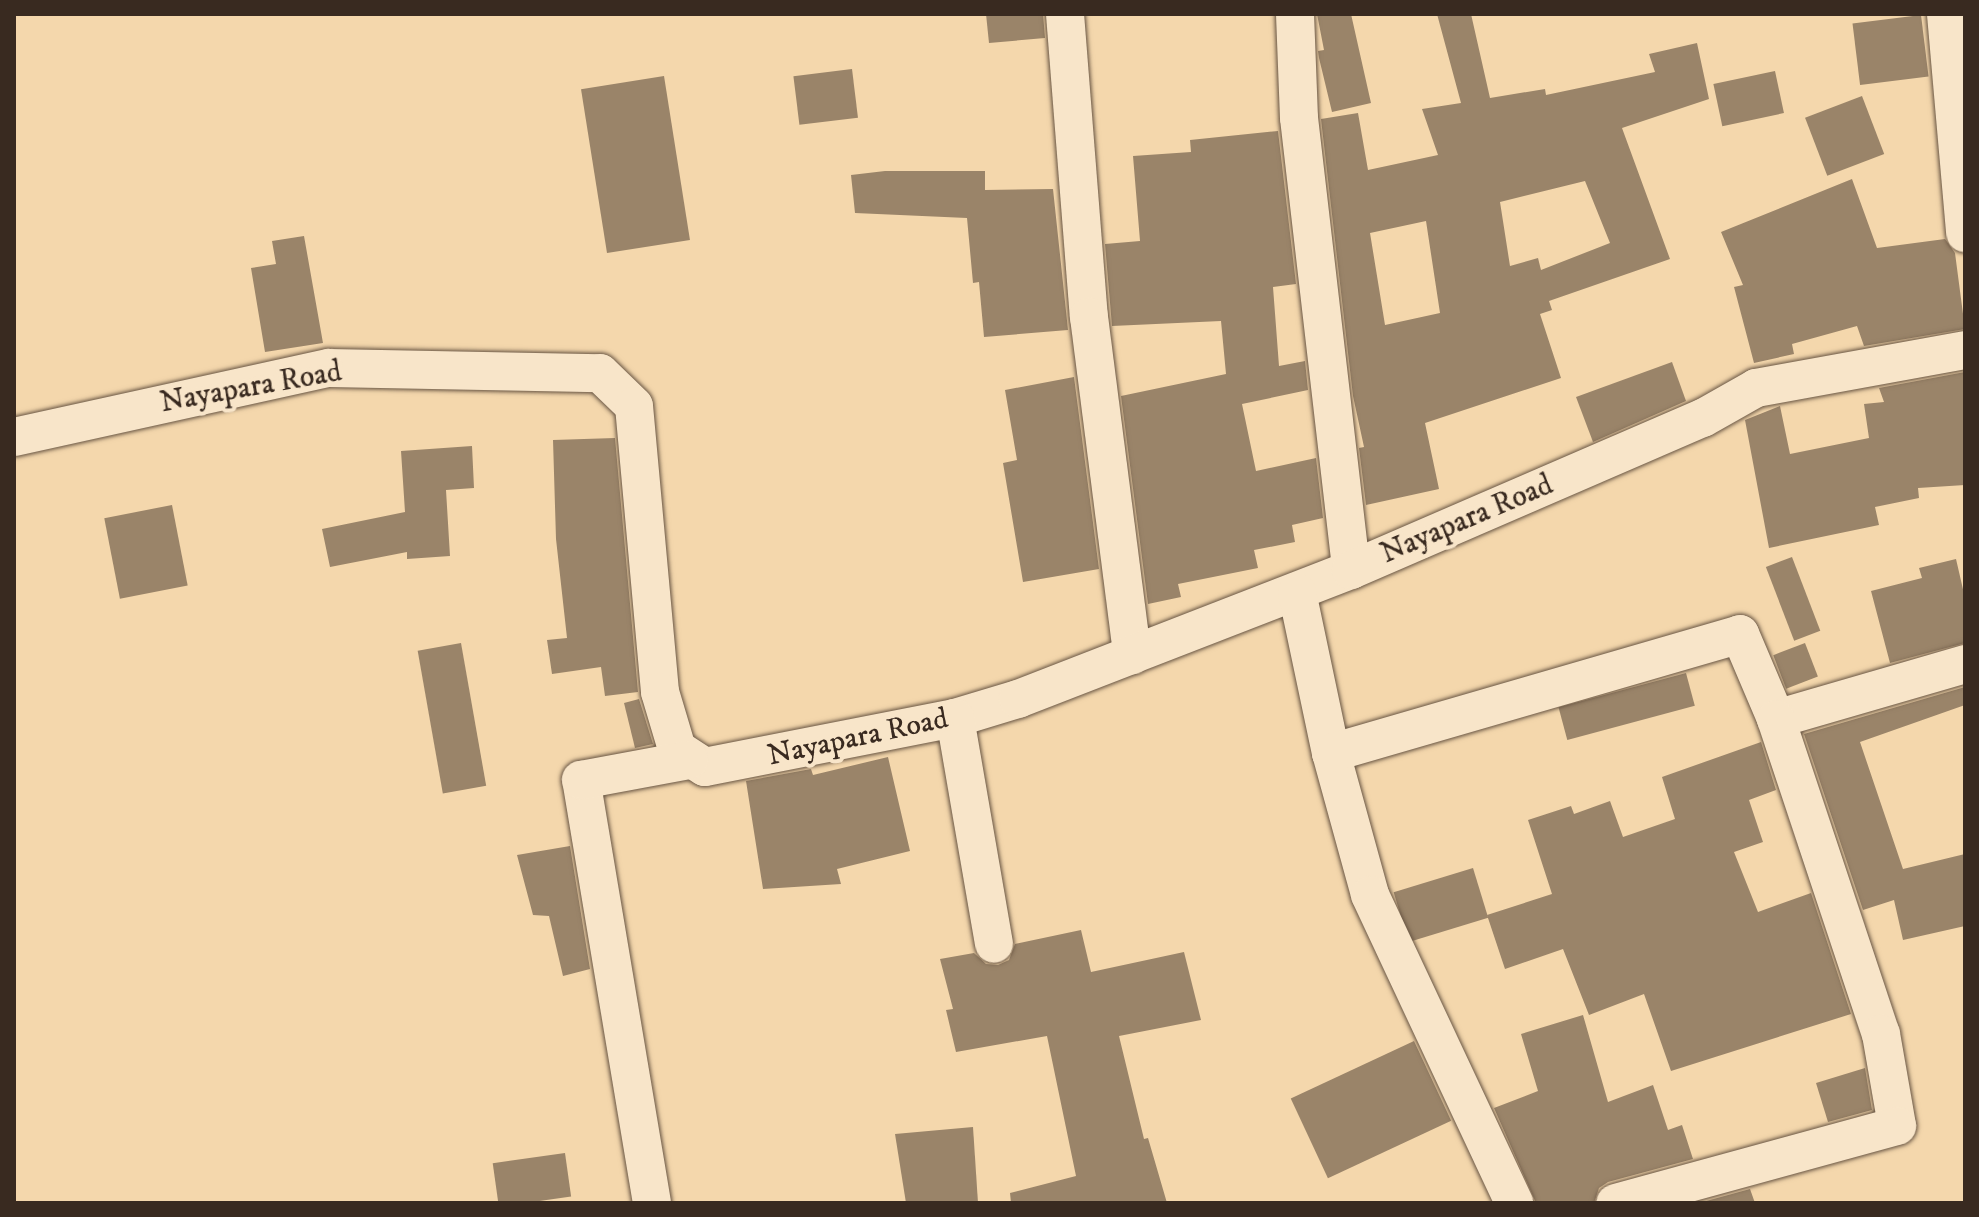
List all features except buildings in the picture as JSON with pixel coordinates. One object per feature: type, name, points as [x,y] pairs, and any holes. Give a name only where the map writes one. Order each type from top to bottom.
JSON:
[{"type":"street","points":[[1065,14],[1089,317],[1132,655]]},
{"type":"street","points":[[1295,14],[1299,118],[1351,570]]},
{"type":"street","points":[[1946,14],[1965,233]]},
{"type":"street","name":"Nayapara Road","points":[[14,437],[329,368],[600,373],[634,406],[660,692],[677,749],[689,760],[705,767],[743,762],[955,718],[1132,655],[1351,570],[1703,418],[1756,388],[1965,350]]},
{"type":"street","points":[[1297,592],[1331,753],[1370,895],[1514,1203]]},
{"type":"street","points":[[1331,753],[1740,634],[1776,719],[1881,1034],[1897,1126],[1615,1203]]},
{"type":"street","points":[[1776,719],[1965,664]]},
{"type":"street","points":[[955,718],[994,944]]},
{"type":"street","points":[[652,1203],[581,780],[689,760]]}]
